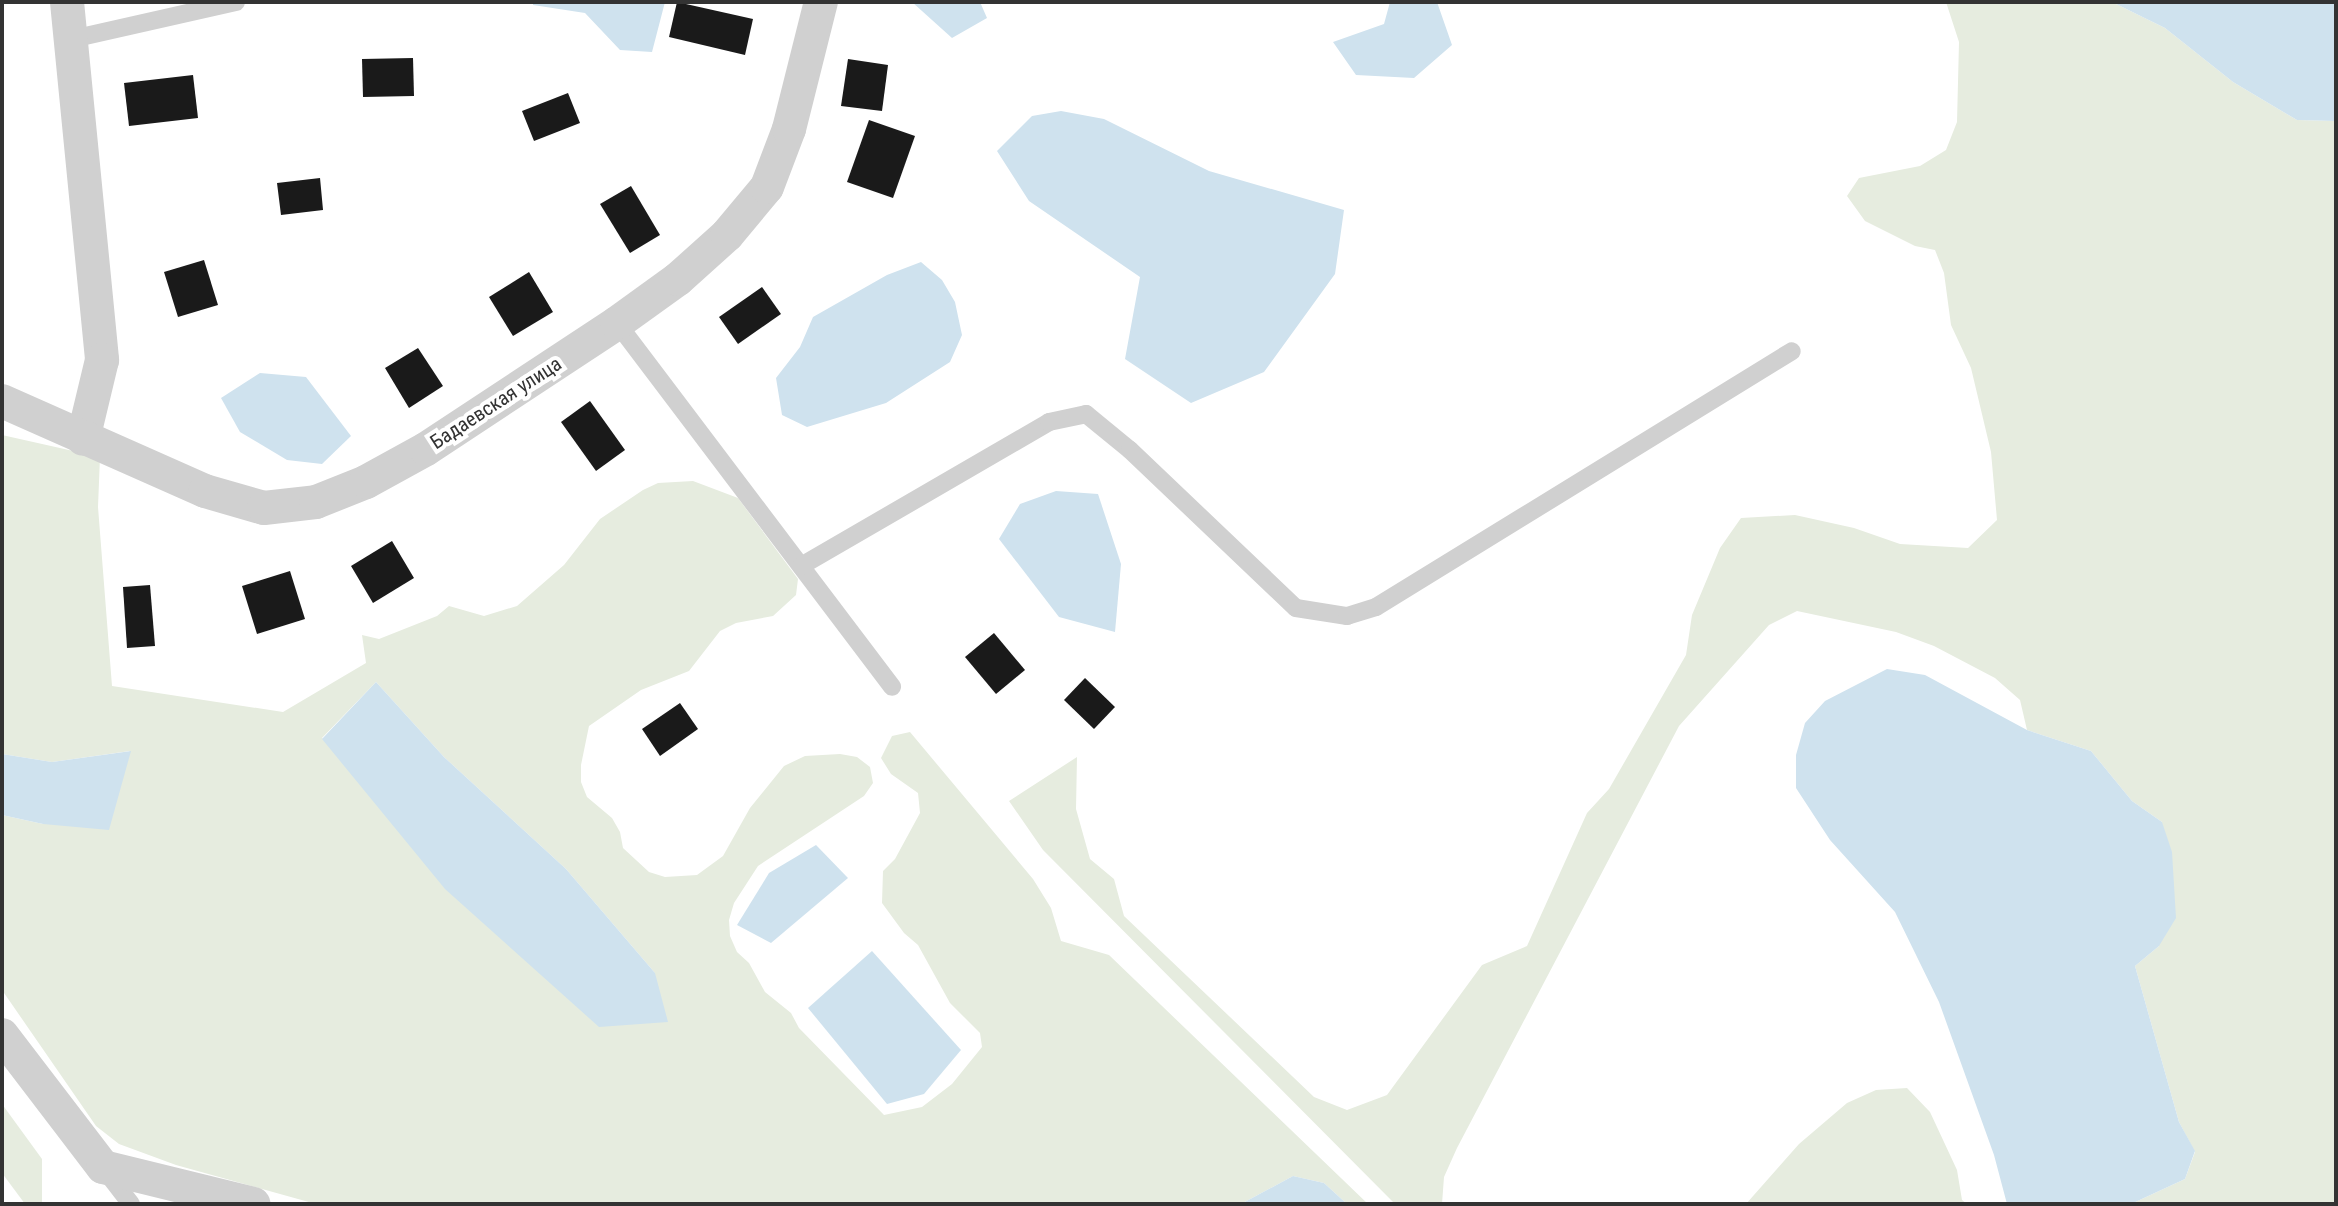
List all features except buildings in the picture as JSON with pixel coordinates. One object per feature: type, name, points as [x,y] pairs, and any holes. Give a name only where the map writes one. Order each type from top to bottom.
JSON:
[{"type":"street","points":[[67,2],[102,360],[83,439]]},
{"type":"street","name":"Бадаевская улица","points":[[2,401],[205,491],[264,508],[316,502],[366,482],[426,449],[617,323],[678,279],[727,235],[767,187],[789,129],[821,2]]},
{"type":"street","points":[[2,1035],[103,1167],[254,1204]]},
{"type":"lane","points":[[72,39],[236,2]]},
{"type":"lane","points":[[617,323],[892,687]]},
{"type":"lane","points":[[801,566],[1049,422],[1086,414],[1130,450],[1296,608],[1347,616],[1376,607],[1792,351]]},
{"type":"lane","points":[[103,1167],[131,1204]]},
{"type":"shaded area","points":[[1946,2],[2112,2],[2165,28],[2233,82],[2297,120],[2336,121],[2336,1204],[2131,1204],[2185,1179],[2195,1152],[2179,1122],[2135,966],[2159,946],[2162,822],[2132,801],[2091,751],[2027,730],[2020,700],[1995,678],[1934,646],[1896,632],[1797,611],[1769,625],[1679,726],[1457,1148],[1444,1177],[1442,1204],[1395,1204],[1043,850],[1009,801],[1077,757],[1076,809],[1090,859],[1114,879],[1124,916],[1314,1097],[1347,1110],[1387,1095],[1482,965],[1527,946],[1587,813],[1609,789],[1686,655],[1692,615],[1720,548],[1741,518],[1795,515],[1854,528],[1900,544],[1968,548],[1997,520],[1991,452],[1971,368],[1951,325],[1944,273],[1935,250],[1915,246],[1865,221],[1847,196],[1859,178],[1920,166],[1946,150],[1957,122],[1959,42]]},
{"type":"shaded area","points":[[2,435],[100,457],[98,507],[112,686],[283,712],[366,663],[362,635],[379,639],[437,616],[449,606],[484,616],[517,606],[564,565],[600,519],[658,483],[693,481],[738,498],[798,579],[796,595],[773,616],[736,623],[720,631],[689,671],[641,690],[589,726],[581,765],[581,782],[587,797],[612,818],[620,832],[623,848],[649,872],[665,877],[697,875],[723,856],[750,808],[784,766],[805,756],[840,754],[857,757],[870,767],[873,783],[864,796],[758,866],[734,903],[729,920],[730,936],[737,952],[749,963],[765,992],[791,1013],[799,1028],[884,1115],[922,1107],[952,1084],[982,1047],[980,1033],[950,1003],[918,945],[904,933],[882,903],[883,871],[895,859],[920,813],[918,793],[891,774],[881,758],[892,736],[910,732],[1033,879],[1051,908],[1061,941],[1109,955],[1368,1204],[1347,1204],[1324,1183],[1293,1176],[1241,1204],[316,1204],[176,1165],[119,1144],[96,1126],[2,990],[2,815],[43,824],[130,751],[52,762],[2,754]],"holes":[[[376,682],[444,757],[566,869],[655,973],[322,738]]]},
{"type":"shaded area","points":[[1907,1088],[1930,1112],[1957,1170],[1962,1200],[1967,1204],[1746,1204],[1799,1144],[1847,1103],[1876,1090]]},
{"type":"shaded area","points":[[2,1104],[42,1159],[42,1204],[25,1204],[2,1173]]},
{"type":"water","points":[[533,2],[665,2],[652,52],[620,50],[585,13],[533,5]]},
{"type":"water","points":[[912,2],[980,2],[987,18],[952,38]]},
{"type":"water","points":[[1390,2],[1437,2],[1452,45],[1414,78],[1356,75],[1333,42],[1384,24]]},
{"type":"water","points":[[2112,2],[2336,2],[2336,121],[2297,120],[2233,82],[2165,28]]},
{"type":"water","points":[[1061,111],[1104,119],[1209,171],[1344,210],[1335,274],[1264,372],[1191,403],[1125,359],[1140,277],[1029,201],[997,151],[1032,116]]},
{"type":"water","points":[[921,262],[942,280],[955,302],[962,335],[950,362],[886,403],[807,427],[782,415],[776,378],[800,347],[813,317],[887,275]]},
{"type":"water","points":[[260,373],[306,377],[351,436],[322,464],[287,460],[240,432],[221,398]]},
{"type":"water","points":[[1056,491],[1098,494],[1121,564],[1115,632],[1059,617],[999,539],[1020,504]]},
{"type":"water","points":[[1887,669],[1925,675],[2027,730],[2091,751],[2132,801],[2162,822],[2172,852],[2176,918],[2159,946],[2135,966],[2179,1122],[2195,1151],[2185,1179],[2131,1204],[2007,1204],[1994,1155],[1939,1002],[1895,912],[1830,840],[1796,788],[1796,755],[1805,723],[1825,701]]},
{"type":"water","points":[[376,682],[444,757],[566,869],[655,973],[668,1022],[599,1027],[445,889],[322,739]]},
{"type":"water","points":[[131,751],[109,830],[43,824],[2,815],[2,754],[52,762]]},
{"type":"water","points":[[816,845],[848,878],[771,943],[737,925],[769,873]]},
{"type":"water","points":[[872,951],[961,1050],[924,1094],[887,1104],[808,1008]]},
{"type":"water","points":[[1293,1176],[1324,1183],[1347,1204],[1241,1204]]}]
